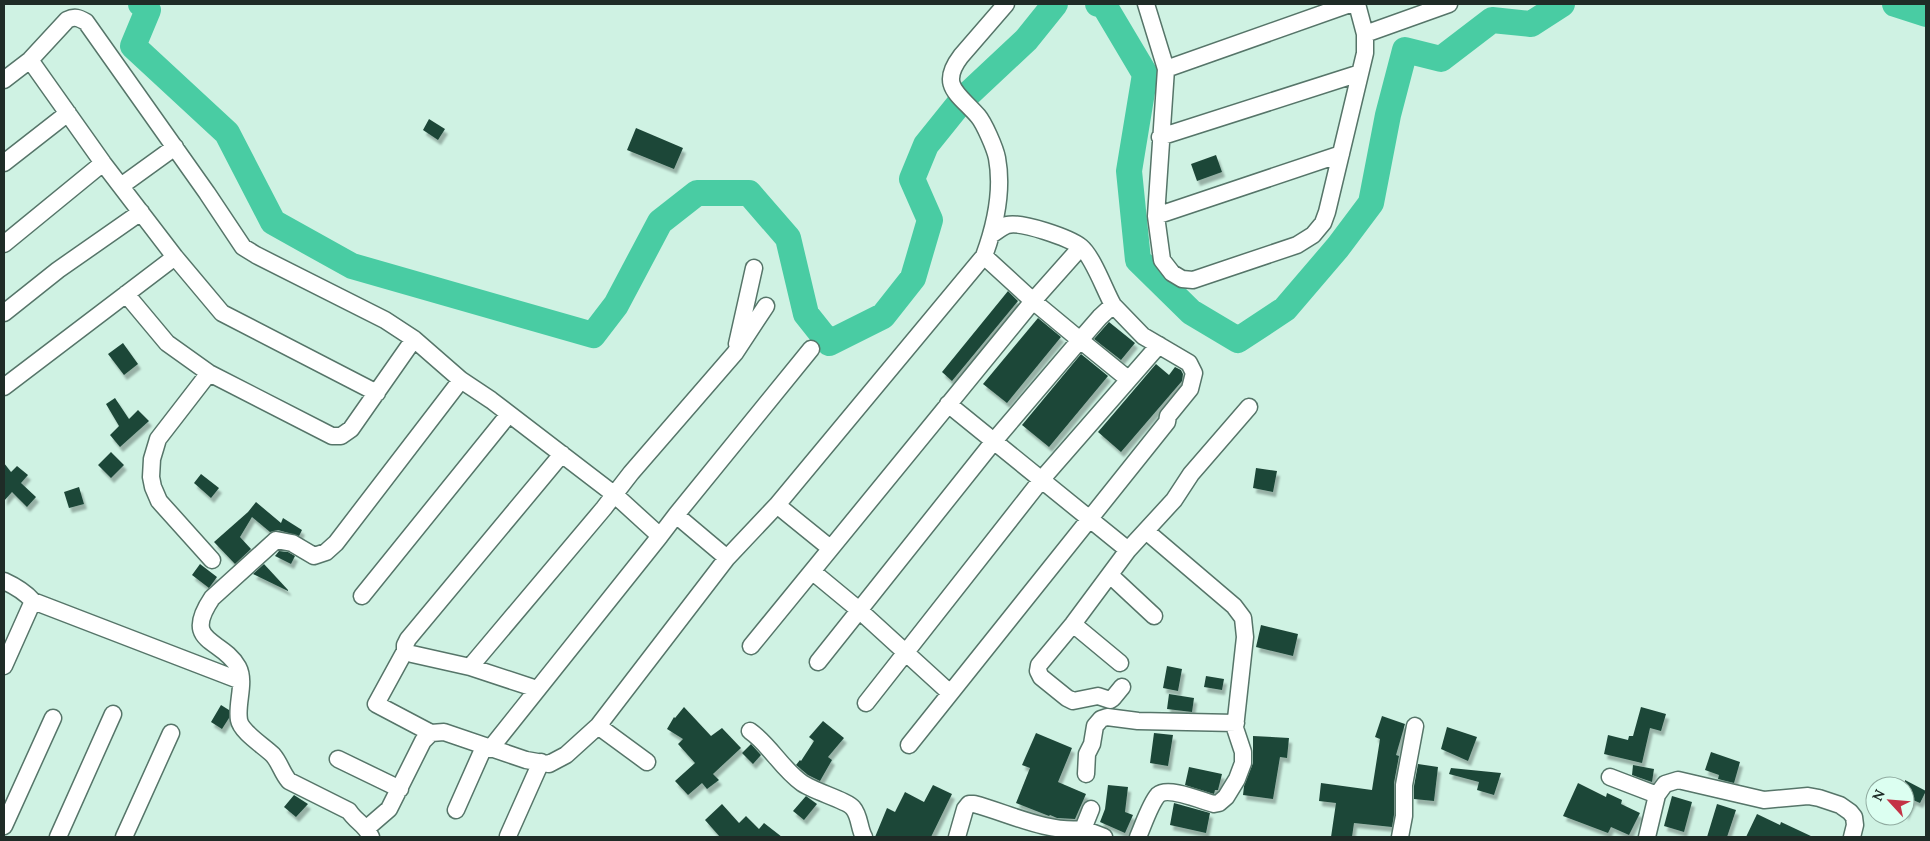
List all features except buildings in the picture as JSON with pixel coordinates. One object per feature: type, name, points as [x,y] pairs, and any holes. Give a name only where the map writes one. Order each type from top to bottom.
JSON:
[{"type":"street","points":[[562,454],[408,638],[405,651],[376,704],[431,733],[444,732],[526,760],[549,764],[566,755],[598,726],[726,558],[777,504],[984,256],[998,199],[1000,176],[996,156],[980,118],[954,91],[950,83],[950,74],[954,64],[1006,4]]},
{"type":"street","points":[[1146,4],[1166,69],[1156,216],[1162,260],[1172,273],[1182,279],[1193,280],[1297,245],[1313,235],[1322,223],[1327,212],[1365,53],[1365,34],[1357,4]]},
{"type":"street","points":[[1166,69],[1350,4]]},
{"type":"street","points":[[1365,34],[1449,4]]},
{"type":"street","points":[[4,80],[30,60],[67,20],[77,17],[86,22],[243,247],[385,320],[414,338],[461,380],[615,495],[660,536]]},
{"type":"street","points":[[30,60],[103,164],[175,257],[222,313],[377,393]]},
{"type":"street","points":[[1160,137],[1360,73]]},
{"type":"street","points":[[4,163],[68,113]]},
{"type":"street","points":[[121,186],[175,147]]},
{"type":"street","points":[[1156,216],[1341,154]]},
{"type":"street","points":[[4,244],[103,164]]},
{"type":"street","points":[[4,313],[58,270],[141,212]]},
{"type":"street","points":[[909,745],[1166,422],[1168,416],[1190,389],[1194,379],[1194,373],[1189,363],[1143,336],[1113,305],[1088,256],[1081,247],[1068,240],[1017,224],[1007,225],[990,236]]},
{"type":"street","points":[[751,646],[1033,301],[1081,247]]},
{"type":"street","points":[[984,256],[1033,301],[1128,378]]},
{"type":"street","points":[[4,387],[175,257]]},
{"type":"street","points":[[734,353],[754,268]]},
{"type":"street","points":[[126,294],[167,343],[209,373],[332,436],[341,436],[351,429],[414,338]]},
{"type":"street","points":[[818,662],[994,441],[1100,317],[1113,305]]},
{"type":"street","points":[[470,668],[615,495],[631,473],[734,353],[766,306]]},
{"type":"street","points":[[866,703],[1042,479],[1158,345]]},
{"type":"street","points":[[456,810],[487,748],[811,349]]},
{"type":"street","points":[[209,373],[158,439],[152,459],[151,477],[159,501],[212,560]]},
{"type":"street","points":[[431,733],[423,741],[389,809],[369,832],[348,811],[289,781],[282,773],[273,756],[239,723],[238,712],[241,681],[239,668],[234,661],[209,642],[202,633],[201,623],[212,598],[276,540],[292,543],[314,556],[326,552],[336,543],[461,380]]},
{"type":"street","points":[[948,404],[1128,550]]},
{"type":"street","points":[[1122,687],[1114,698],[1110,700],[1098,696],[1073,701],[1042,677],[1038,671],[1039,665],[1073,624],[1128,550],[1174,500],[1192,474],[1249,407]]},
{"type":"street","points":[[362,596],[509,414]]},
{"type":"street","points":[[777,504],[830,548]]},
{"type":"street","points":[[676,515],[726,558]]},
{"type":"street","points":[[1138,837],[1157,796],[1164,792],[1172,792],[1214,804],[1220,803],[1237,779],[1243,763],[1243,752],[1236,732],[1236,722],[1245,637],[1243,618],[1234,606],[1146,531]]},
{"type":"street","points":[[813,572],[859,610],[950,693]]},
{"type":"street","points":[[1110,575],[1154,616]]},
{"type":"street","points":[[4,581],[16,587],[33,601],[241,681]]},
{"type":"street","points":[[4,666],[33,601]]},
{"type":"street","points":[[1073,624],[1120,663]]},
{"type":"street","points":[[405,651],[537,688]]},
{"type":"street","points":[[58,837],[113,714]]},
{"type":"street","points":[[1086,774],[1087,754],[1092,744],[1095,726],[1101,719],[1107,717],[1138,721],[1236,722]]},
{"type":"street","points":[[4,826],[53,718]]},
{"type":"street","points":[[598,726],[648,762]]},
{"type":"street","points":[[1400,837],[1404,816],[1404,786],[1407,764],[1416,726]]},
{"type":"street","points":[[750,731],[762,740],[784,767],[802,783],[824,795],[849,804],[856,813],[864,837]]},
{"type":"street","points":[[124,837],[171,733]]},
{"type":"street","points":[[338,759],[400,789]]},
{"type":"street","points":[[508,836],[541,762]]},
{"type":"street","points":[[1610,777],[1657,795]]},
{"type":"street","points":[[1647,837],[1657,795],[1665,784],[1678,780],[1764,800],[1808,796],[1819,798],[1840,805],[1850,812],[1854,817],[1855,825],[1852,837]]},
{"type":"street","points":[[957,837],[965,809],[969,804],[1043,826],[1083,829],[1104,837]]},
{"type":"street","points":[[1083,829],[1091,809]]},
{"type":"waterway","points":[[141,4],[148,10],[133,46],[227,133],[273,222],[352,266],[593,335],[616,305],[660,222],[697,193],[749,193],[788,238],[806,314],[829,343],[883,316],[913,278],[930,220],[912,179],[926,145],[963,99],[1026,40],[1055,4]]},
{"type":"waterway","points":[[1098,4],[1104,5],[1145,74],[1129,171],[1138,260],[1191,312],[1238,340],[1285,309],[1338,247],[1371,203],[1388,115],[1405,50],[1441,59],[1492,20],[1531,24],[1562,4]]},
{"type":"waterway","points":[[1895,4],[1926,14]]}]
